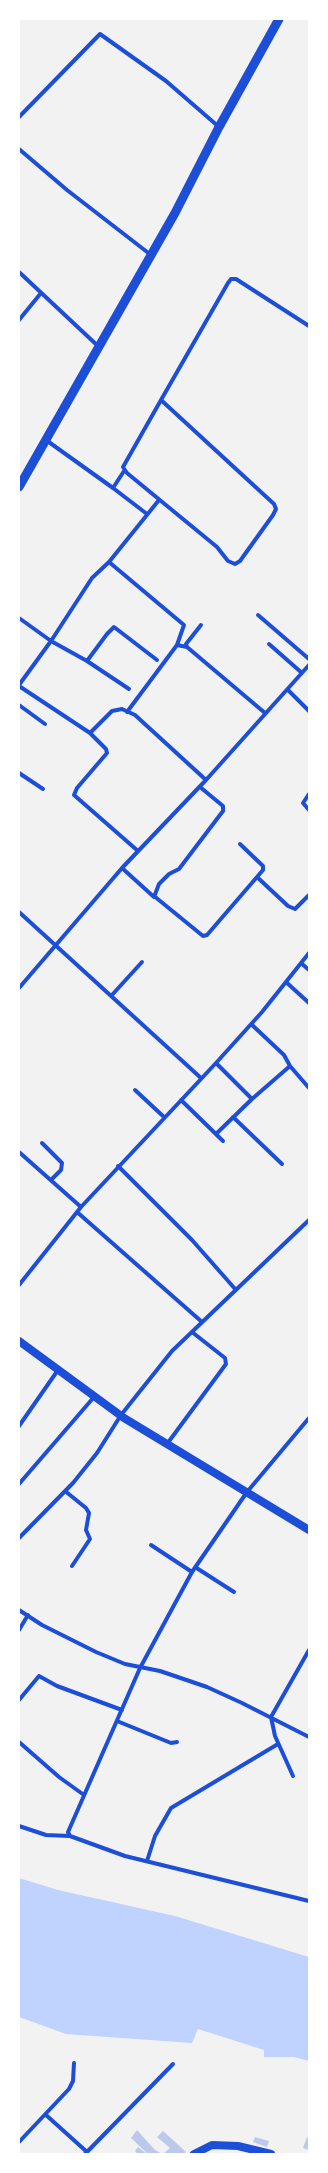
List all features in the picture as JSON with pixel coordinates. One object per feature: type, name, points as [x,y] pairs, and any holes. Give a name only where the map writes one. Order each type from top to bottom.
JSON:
[{"type":"highway","points":[[19,487],[151,255],[279,19]]},
{"type":"main road","points":[[19,1341],[94,1397],[121,1415],[309,1530]]},
{"type":"main road","points":[[194,2154],[212,2145],[238,2146],[271,2154]]},
{"type":"street","points":[[19,117],[100,34],[166,81],[220,127]]},
{"type":"street","points":[[19,149],[67,190],[151,255]]},
{"type":"street","points":[[19,272],[99,347]]},
{"type":"street","points":[[113,488],[124,471],[124,465],[231,279],[236,279],[309,326]]},
{"type":"street","points":[[19,320],[42,293]]},
{"type":"street","points":[[124,471],[217,547],[228,561],[235,564],[240,561],[276,509],[274,504],[161,400]]},
{"type":"street","points":[[46,440],[147,514]]},
{"type":"street","points":[[138,851],[74,795],[77,788],[107,753],[106,749],[90,733],[19,686],[51,641],[92,578],[109,562],[159,500]]},
{"type":"street","points":[[109,562],[184,625],[177,645],[127,712]]},
{"type":"street","points":[[258,614],[309,659]]},
{"type":"street","points":[[19,618],[51,641],[87,661],[129,689]]},
{"type":"street","points":[[187,647],[186,644],[200,625]]},
{"type":"street","points":[[87,661],[107,634],[114,628],[157,660]]},
{"type":"street","points":[[270,644],[302,673]]},
{"type":"street","points":[[177,645],[187,647],[265,713]]},
{"type":"street","points":[[19,988],[122,868],[200,787],[309,665]]},
{"type":"street","points":[[288,690],[309,711]]},
{"type":"street","points":[[19,705],[45,724]]},
{"type":"street","points":[[90,733],[112,711],[122,709],[140,719],[206,780]]},
{"type":"street","points":[[19,773],[43,790]]},
{"type":"street","points":[[154,896],[159,884],[169,874],[179,869],[224,811],[223,806],[200,787]]},
{"type":"street","points":[[309,794],[303,803],[309,810]]},
{"type":"street","points":[[122,868],[203,936],[207,935],[263,870],[263,866],[240,844]]},
{"type":"street","points":[[257,877],[288,906],[295,909],[309,895]]},
{"type":"street","points":[[19,912],[112,995],[201,1078]]},
{"type":"street","points":[[19,1285],[81,1207],[216,1063],[251,1024],[309,953]]},
{"type":"street","points":[[112,995],[142,962]]},
{"type":"street","points":[[301,963],[309,970]]},
{"type":"street","points":[[286,982],[309,1003]]},
{"type":"street","points":[[251,1024],[284,1055],[290,1066],[309,1088]]},
{"type":"street","points":[[216,1063],[252,1099]]},
{"type":"street","points":[[216,1134],[252,1099],[290,1066]]},
{"type":"street","points":[[134,1090],[164,1117]]},
{"type":"street","points":[[180,1100],[223,1141]]},
{"type":"street","points":[[233,1117],[282,1164]]},
{"type":"street","points":[[42,1143],[62,1163],[61,1170],[51,1180]]},
{"type":"street","points":[[19,1152],[81,1207]]},
{"type":"street","points":[[118,1166],[192,1240],[236,1290]]},
{"type":"street","points":[[77,1212],[202,1322]]},
{"type":"street","points":[[19,1538],[65,1490],[97,1453],[121,1415],[156,1369],[202,1322],[309,1220]]},
{"type":"street","points":[[167,1444],[226,1364],[225,1358],[192,1332]]},
{"type":"street","points":[[19,1426],[58,1370]]},
{"type":"street","points":[[19,1484],[94,1397]]},
{"type":"street","points":[[70,1836],[68,1830],[140,1668],[192,1572],[247,1492],[309,1418]]},
{"type":"street","points":[[65,1490],[86,1508],[89,1513],[86,1530],[90,1538],[72,1566]]},
{"type":"street","points":[[151,1545],[192,1572]]},
{"type":"street","points":[[195,1567],[234,1592]]},
{"type":"street","points":[[19,1610],[42,1625],[96,1652],[140,1668],[160,1671],[182,1678],[242,1703],[309,1737]]},
{"type":"street","points":[[19,1630],[28,1615]]},
{"type":"street","points":[[293,1776],[272,1728],[271,1717],[309,1650]]},
{"type":"street","points":[[19,1700],[39,1676],[56,1686],[122,1710]]},
{"type":"street","points":[[117,1721],[170,1743],[177,1742]]},
{"type":"street","points":[[19,1742],[60,1777],[84,1795]]},
{"type":"street","points":[[147,1861],[155,1836],[172,1808],[278,1744]]},
{"type":"street","points":[[19,1826],[46,1835],[70,1836],[125,1856],[308,1901],[309,1895]]},
{"type":"street","points":[[19,2142],[46,2115],[72,2084],[74,2063]]},
{"type":"street","points":[[46,2115],[86,2153],[173,2064]]},
{"type":"water","points":[[19,1878],[58,1890],[175,1916],[309,1957],[309,2061],[294,2057],[264,2057],[264,2050],[198,2029],[192,2043],[66,2034],[19,2017]]},
{"type":"building","points":[[137,2130],[155,2150],[162,2154],[148,2154],[131,2138]]},
{"type":"building","points":[[163,2131],[186,2152],[184,2154],[163,2154],[170,2148],[157,2137]]},
{"type":"building","points":[[255,2137],[269,2141],[267,2147],[253,2142]]},
{"type":"building","points":[[307,2137],[309,2138],[309,2150],[303,2148]]},
{"type":"building","points":[[138,2147],[147,2154],[138,2154],[135,2151]]}]
